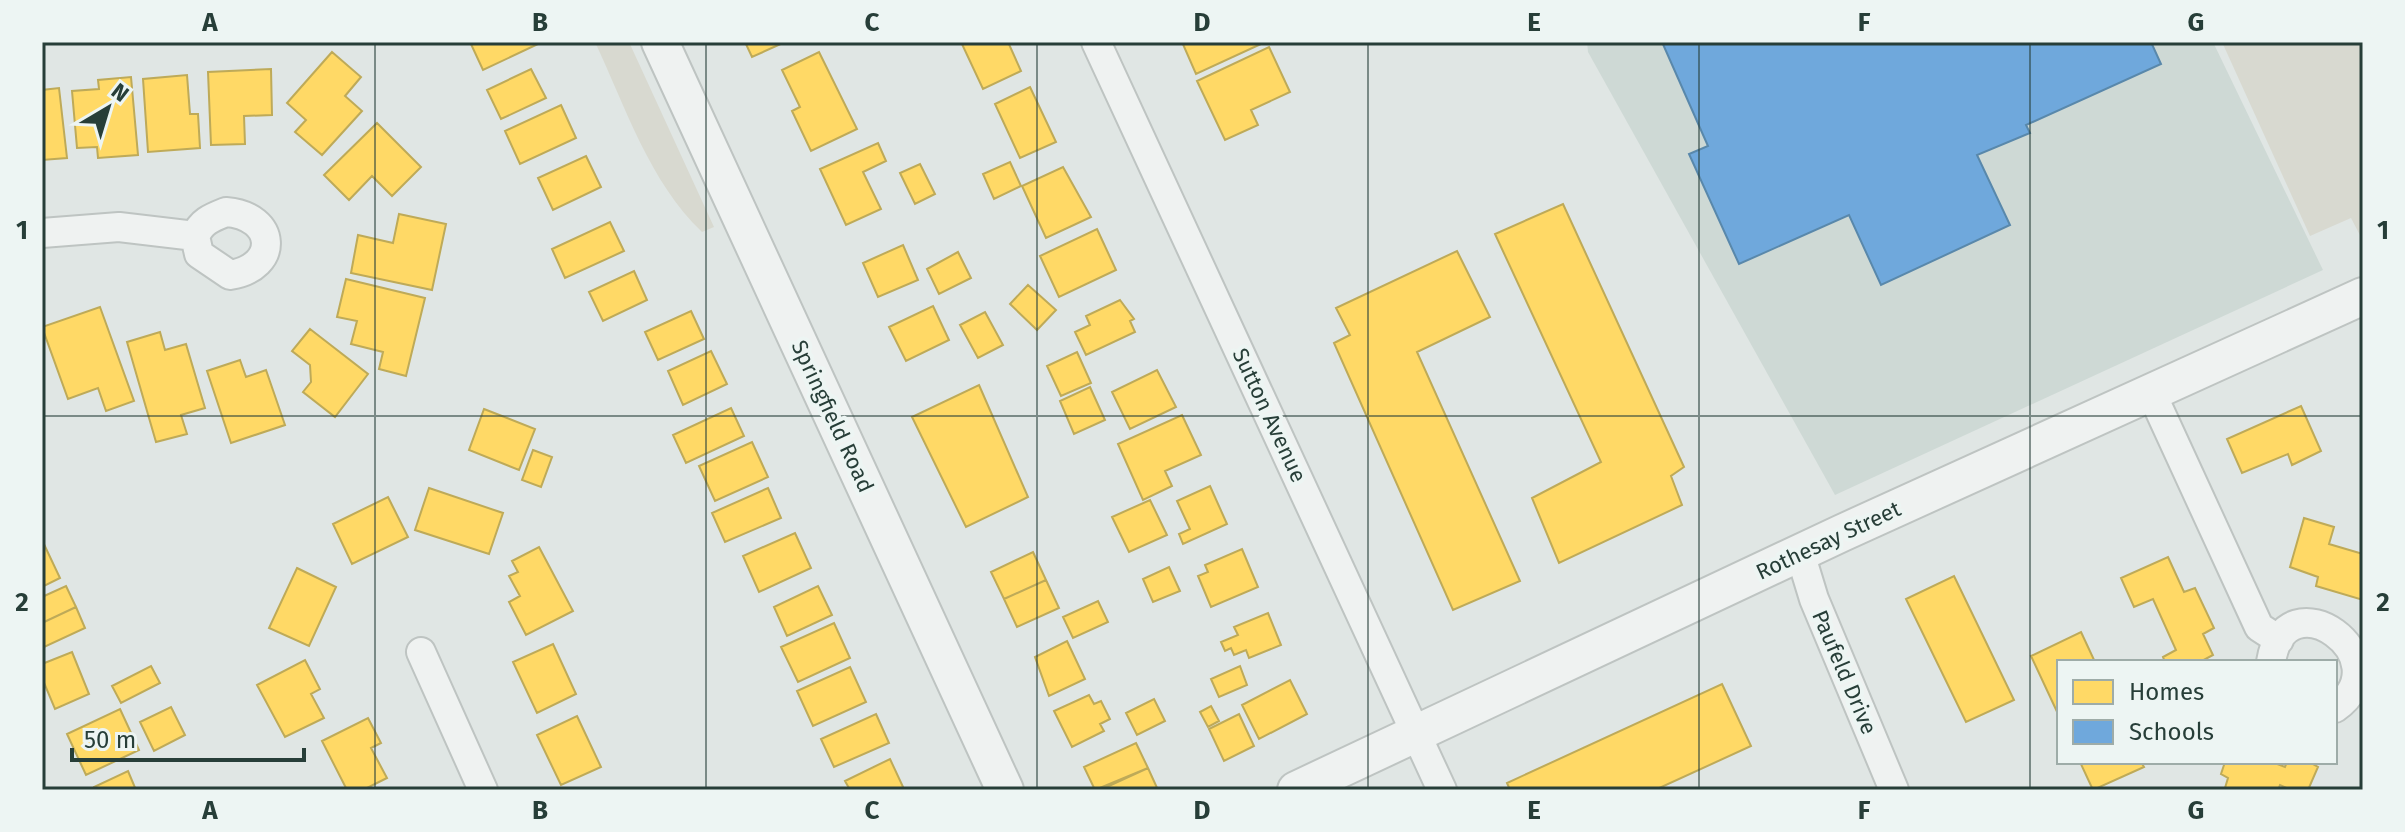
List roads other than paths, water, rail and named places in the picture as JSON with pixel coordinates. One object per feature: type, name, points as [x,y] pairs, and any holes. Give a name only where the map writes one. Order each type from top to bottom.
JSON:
[{"type":"street","name":"Springfield Road","points":[[660,42],[1005,790]]},
{"type":"street","name":"Sutton Avenue","points":[[1096,42],[1442,790]]},
{"type":"street","points":[[42,233],[119,227],[195,236]]},
{"type":"street","name":"Rothesay Street","points":[[1296,790],[1415,731],[2363,296]]},
{"type":"street","points":[[2151,392],[2259,627],[2275,651],[2290,630],[2319,623],[2347,635],[2356,647],[2360,677],[2354,691],[2337,706]]},
{"type":"street","name":"Paufeld Drive","points":[[1800,553],[1814,599],[1894,790]]},
{"type":"street","points":[[421,652],[483,790]]}]
